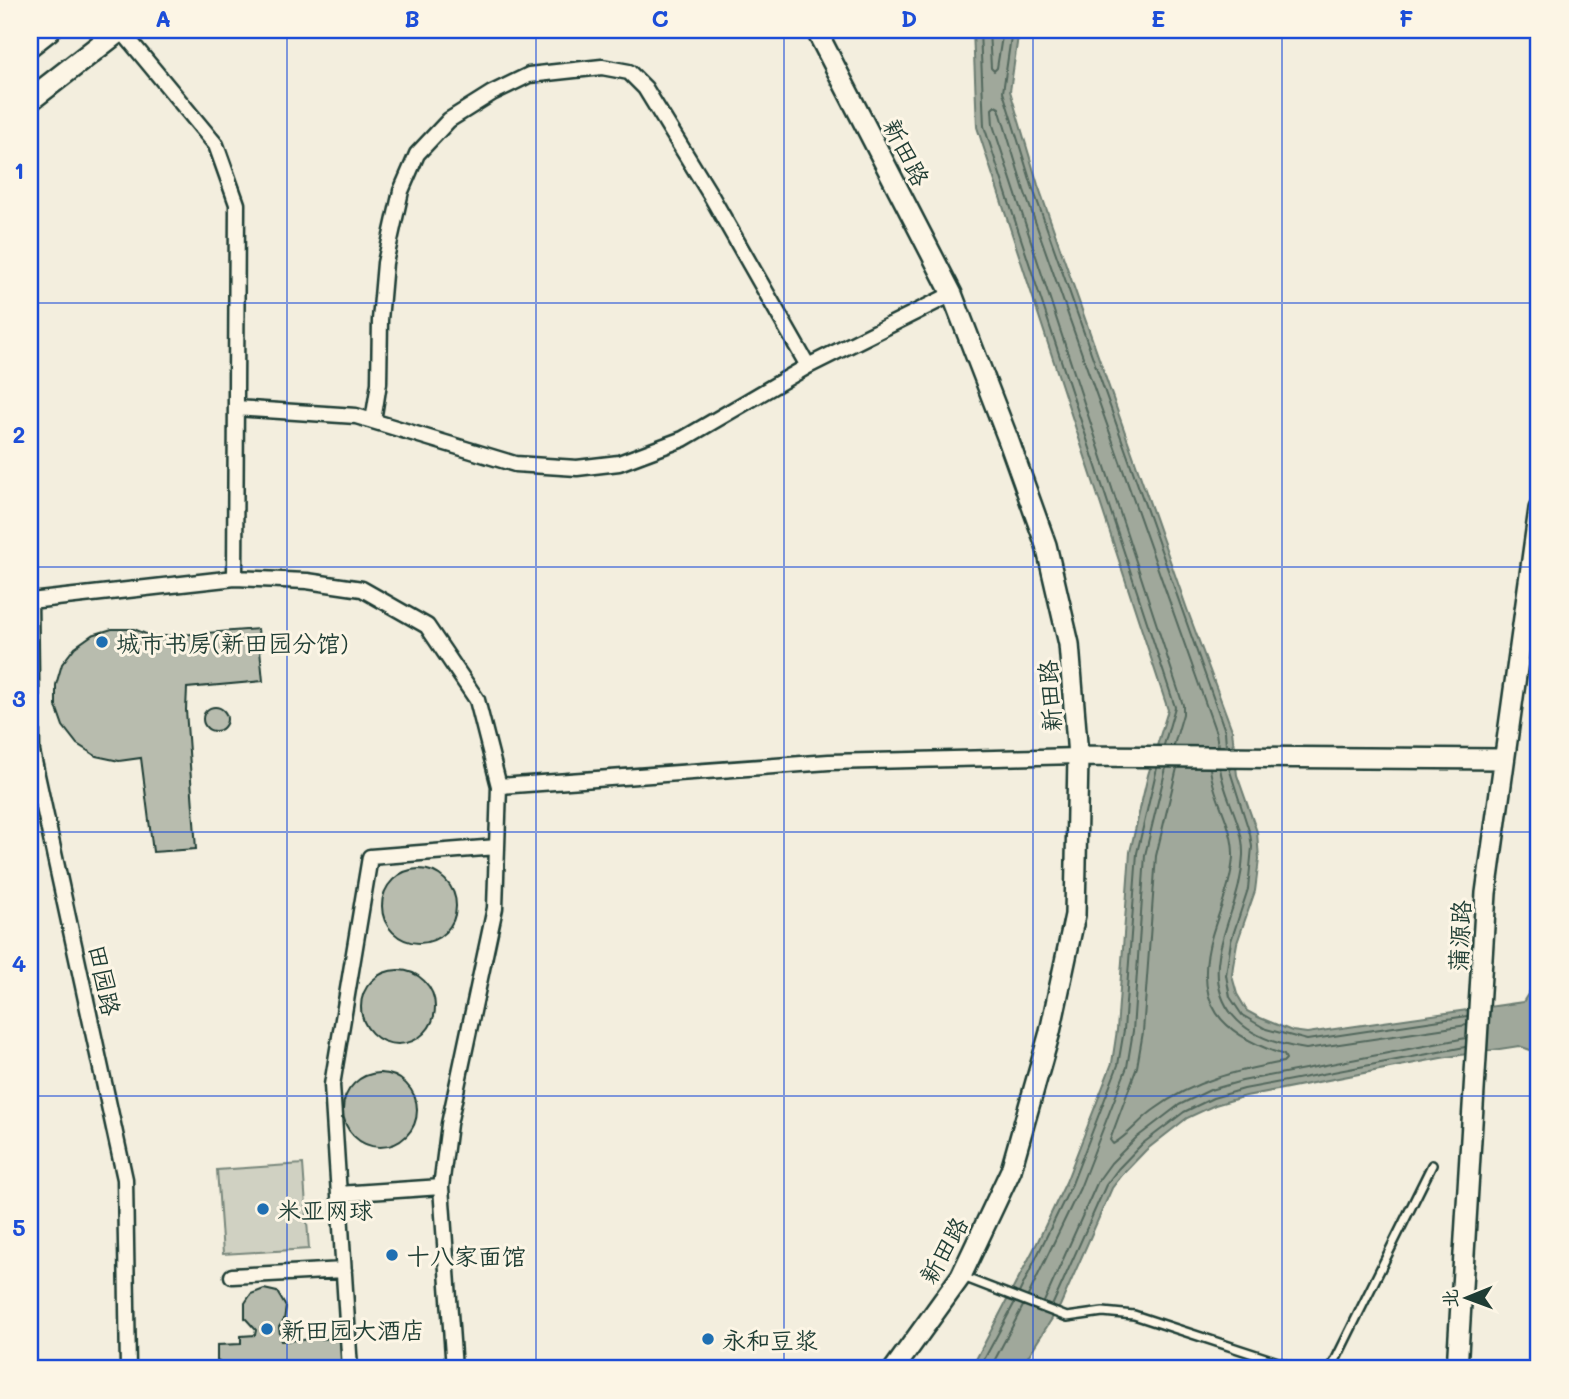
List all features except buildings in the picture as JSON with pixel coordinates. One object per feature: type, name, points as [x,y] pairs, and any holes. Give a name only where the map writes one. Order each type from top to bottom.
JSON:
[{"type":"main road","points":[[30,45],[50,30]]},
{"type":"main road","points":[[30,100],[120,30]]},
{"type":"street","points":[[120,30],[216,145],[237,204],[235,578]]},
{"type":"street","name":"新田路","points":[[816,30],[952,294],[1046,545],[1069,644],[1078,756],[1075,915],[1050,1032],[1011,1170],[961,1276],[894,1369]]},
{"type":"street","points":[[373,421],[379,383],[380,320],[385,263],[401,191],[417,154],[449,120],[492,93],[529,75],[601,67],[629,72],[645,88],[710,194],[807,366]]},
{"type":"street","points":[[236,408],[356,416],[514,464],[576,468],[619,463],[683,439],[807,366],[952,294]]},
{"type":"street","name":"蒲源路","points":[[1457,1369],[1486,894],[1539,509]]},
{"type":"street","points":[[30,601],[235,578],[307,581],[362,589],[427,626],[477,700],[499,786],[495,908],[449,1124],[441,1187],[454,1369]]},
{"type":"street","name":"田园路","points":[[30,601],[32,752],[125,1179],[128,1369]]},
{"type":"street","points":[[499,786],[829,762],[1078,756],[1503,759]]},
{"type":"street","points":[[350,1369],[332,1085],[370,857],[497,847]]},
{"type":"street","points":[[339,1194],[441,1187]]},
{"type":"street","points":[[232,1276],[344,1270]]},
{"type":"lane","points":[[1331,1369],[1432,1165]]},
{"type":"lane","points":[[961,1276],[1066,1317],[1111,1312],[1134,1315],[1299,1369]]},
{"type":"shaded area","name":"米亚网球","points":[[303,1164],[309,1249],[223,1254],[217,1170]]},
{"type":"water","points":[[973,30],[1019,30],[1010,91],[1038,185],[1232,730],[1237,775],[1257,832],[1259,859],[1255,891],[1237,943],[1232,976],[1237,994],[1247,1011],[1292,1031],[1307,1033],[1523,1002],[1533,986],[1539,962],[1539,1053],[1519,1046],[1441,1058],[1246,1096],[1215,1105],[1187,1118],[1146,1150],[1112,1188],[1060,1306],[1020,1369],[971,1369],[1066,1182],[1112,1063],[1117,1030],[1130,852],[1148,775],[1168,710],[977,127]]},
{"type":"place","name":"城市书房(新田园分馆)","points":[[102,642]]},
{"type":"place","name":"米亚网球","points":[[263,1209]]},
{"type":"place","name":"十八家面馆","points":[[392,1255]]},
{"type":"place","name":"新田园大酒店","points":[[267,1329]]},
{"type":"place","name":"永和豆浆","points":[[708,1339]]}]
